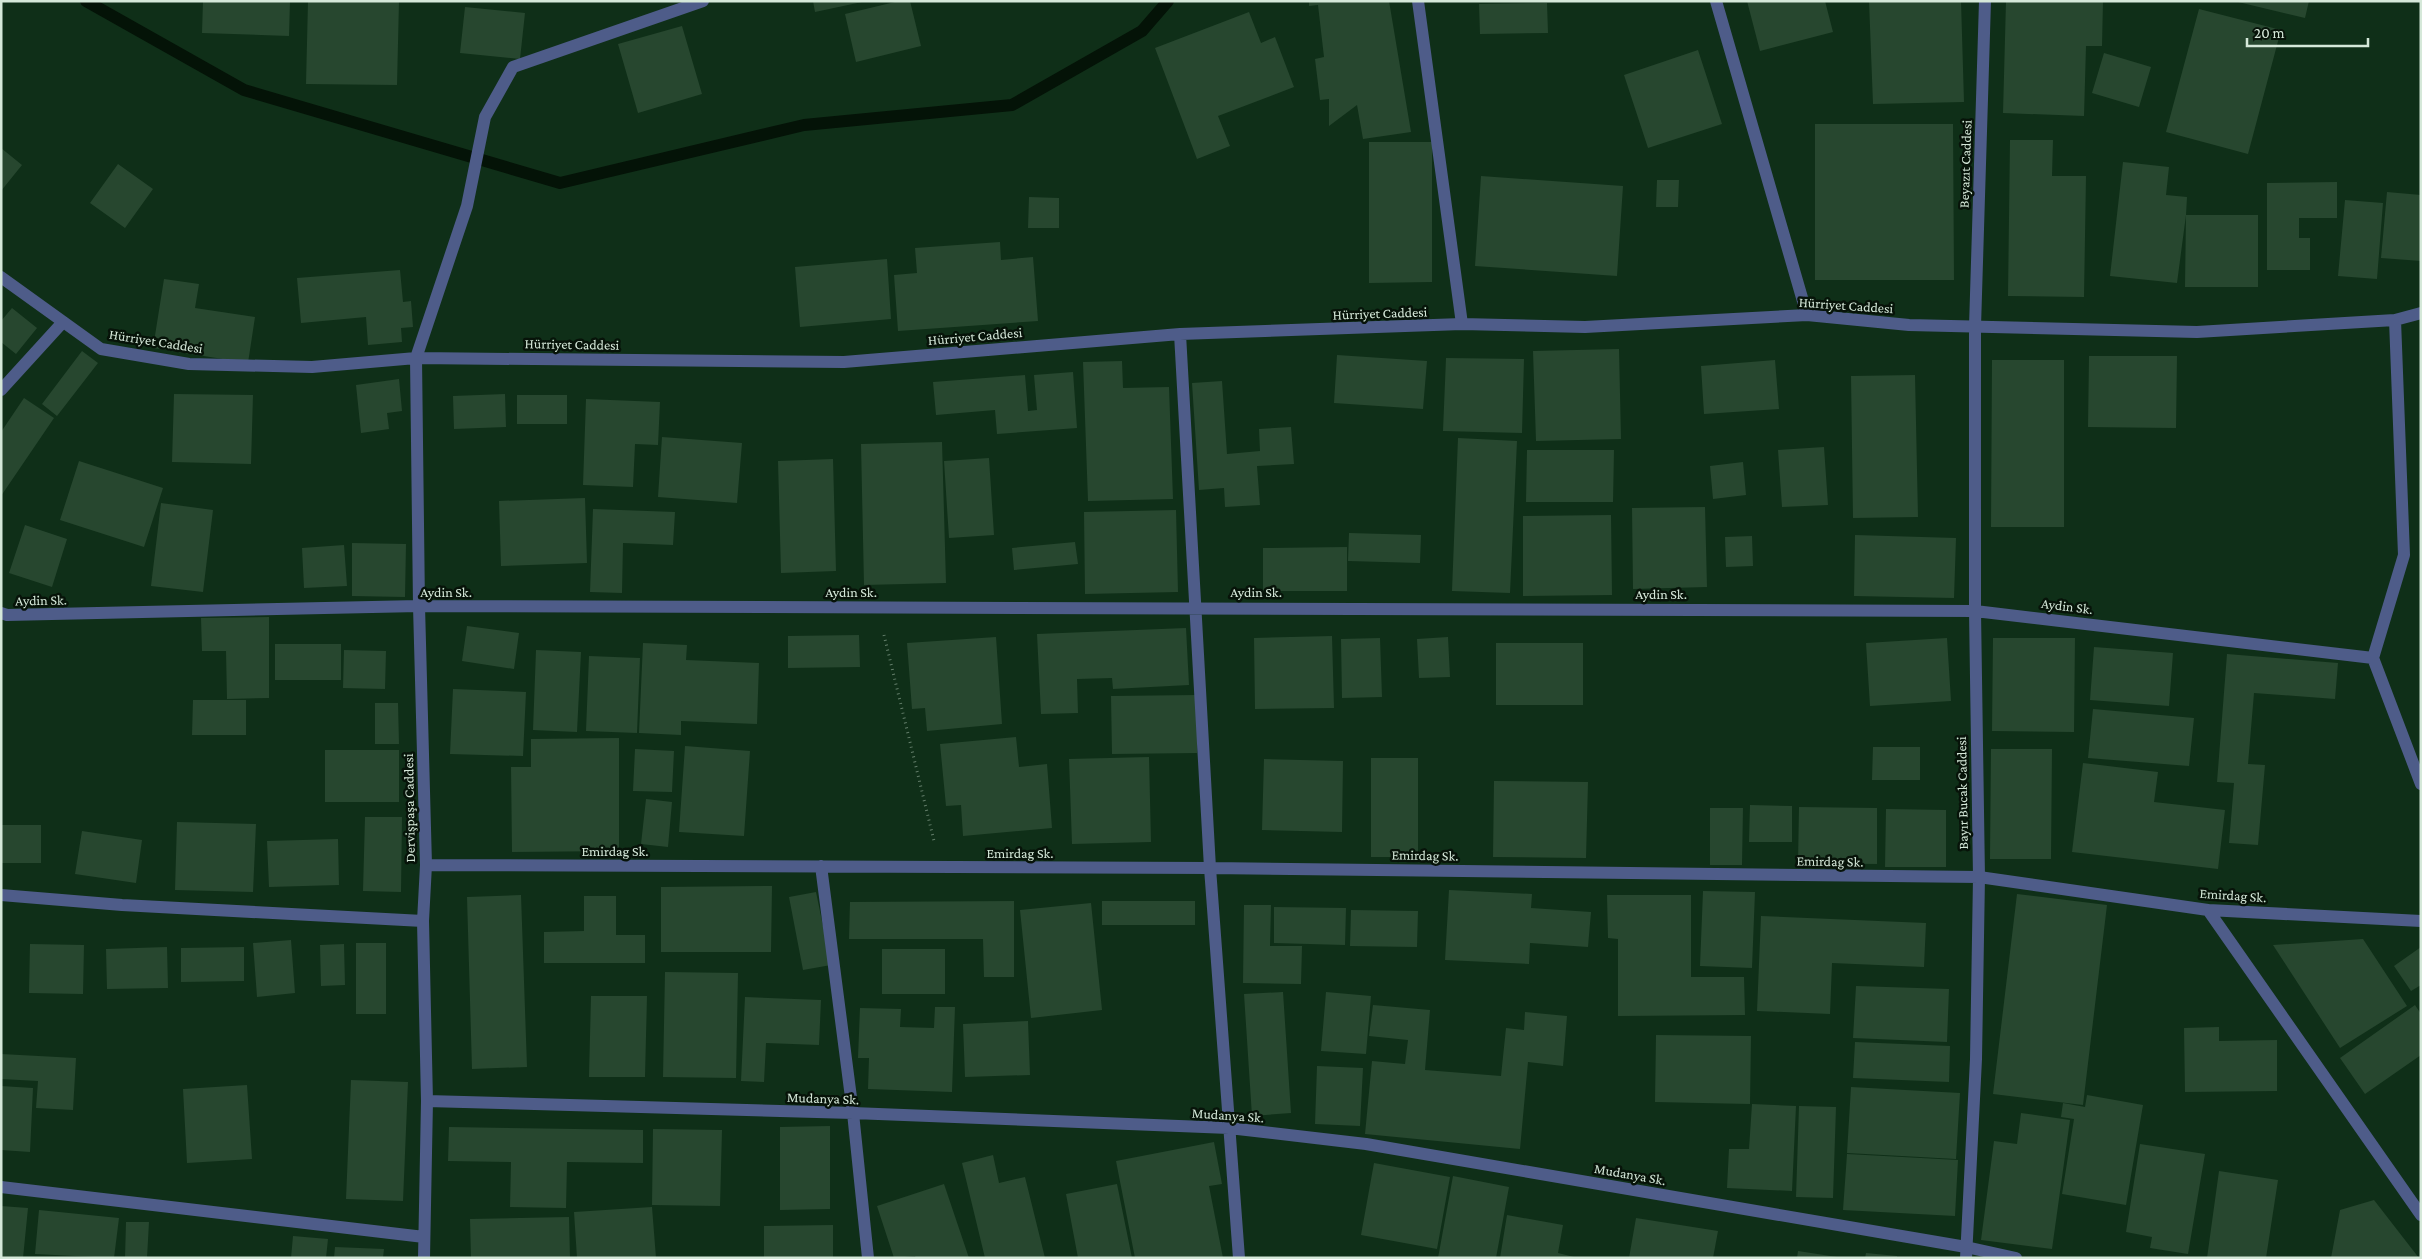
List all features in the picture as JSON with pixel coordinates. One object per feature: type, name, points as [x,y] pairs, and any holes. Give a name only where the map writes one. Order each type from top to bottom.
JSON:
[{"type":"street","name":"Dervişpaşa Caddesi","points":[[424,1258],[427,1101],[423,922],[426,865],[419,606],[416,358],[467,206],[485,118],[514,67],[703,1]]},
{"type":"street","points":[[1418,1],[1462,324]]},
{"type":"street","points":[[1716,1],[1807,316]]},
{"type":"street","name":"Beyazıt Caddesi","points":[[1976,327],[1985,1]]},
{"type":"street","name":"Hürriyet Caddesi","points":[[1,277],[101,349],[189,364],[312,367],[416,358],[844,362],[1180,334],[1462,324],[1585,327],[1807,316],[1976,327],[2197,332],[2394,320],[2421,313]]},
{"type":"street","points":[[2394,320],[2404,555],[2373,658],[2421,784]]},
{"type":"street","points":[[1,390],[63,322]]},
{"type":"street","name":"Bayır Bucak Caddesi","points":[[1966,1252],[1976,1059],[1978,877],[1975,611],[1976,327]]},
{"type":"street","points":[[1180,334],[1210,868],[1239,1258]]},
{"type":"street","name":"Aydin Sk.","points":[[1,613],[7,616],[419,606],[1975,611],[2373,658]]},
{"type":"street","name":"Emirdag Sk.","points":[[426,865],[1210,868],[1978,877],[2208,910],[2421,920]]},
{"type":"street","points":[[821,866],[853,1113],[868,1258]]},
{"type":"street","points":[[1,895],[122,905],[423,922]]},
{"type":"street","points":[[2208,910],[2421,1215]]},
{"type":"street","name":"Mudanya Sk.","points":[[427,1101],[853,1113],[1229,1128],[1366,1144],[1966,1252],[2016,1258]]},
{"type":"street","points":[[1,1187],[424,1237]]},
{"type":"path","points":[[877,607],[941,868]]},
{"type":"building","points":[[203,1],[290,1],[289,36],[202,33]]},
{"type":"building","points":[[308,1],[399,1],[397,85],[306,84]]},
{"type":"building","points":[[813,1],[862,1],[862,2],[815,12]]},
{"type":"building","points":[[899,1],[910,1],[921,46],[856,62],[845,14]]},
{"type":"building","points":[[1309,1],[1389,1],[1411,132],[1363,139],[1357,105],[1329,126],[1329,99],[1320,100],[1315,59],[1324,57],[1318,5],[1309,6]]},
{"type":"building","points":[[1747,1],[1825,1],[1833,32],[1760,51]]},
{"type":"building","points":[[1869,1],[1961,1],[1964,102],[1873,104]]},
{"type":"building","points":[[2006,1],[2103,1],[2102,46],[2086,46],[2084,116],[2003,113]]},
{"type":"building","points":[[2234,1],[2309,1],[2305,18]]},
{"type":"building","points":[[1547,3],[1548,33],[1480,34],[1479,4]]},
{"type":"building","points":[[465,7],[525,13],[520,59],[460,53]]},
{"type":"building","points":[[2199,9],[2281,30],[2248,154],[2166,132]]},
{"type":"building","points":[[1249,12],[1261,43],[1275,37],[1294,87],[1218,116],[1230,146],[1197,159],[1155,48]]},
{"type":"building","points":[[682,26],[702,94],[638,113],[618,44]]},
{"type":"building","points":[[1698,50],[1722,124],[1648,148],[1624,75]]},
{"type":"building","points":[[2104,53],[2151,67],[2139,107],[2092,93]]},
{"type":"building","points":[[1815,124],[1953,124],[1954,280],[1815,280]]},
{"type":"building","points":[[2010,140],[2053,140],[2052,176],[2086,176],[2084,297],[2008,296]]},
{"type":"building","points":[[1369,142],[1432,142],[1432,282],[1369,283]]},
{"type":"building","points":[[1,148],[22,165],[1,191]]},
{"type":"building","points":[[2123,162],[2169,167],[2166,195],[2187,197],[2177,283],[2110,276]]},
{"type":"building","points":[[118,164],[153,189],[125,228],[90,203]]},
{"type":"building","points":[[1481,176],[1623,186],[1617,276],[1475,266]]},
{"type":"building","points":[[1657,180],[1679,180],[1678,207],[1656,207]]},
{"type":"building","points":[[2337,182],[2337,218],[2299,218],[2299,238],[2310,238],[2310,270],[2267,270],[2267,183]]},
{"type":"building","points":[[2387,192],[2421,195],[2421,261],[2381,258]]},
{"type":"building","points":[[1029,197],[1059,198],[1059,228],[1028,228]]},
{"type":"building","points":[[2345,200],[2383,203],[2377,279],[2338,276]]},
{"type":"building","points":[[2186,215],[2258,215],[2258,287],[2185,287]]},
{"type":"building","points":[[1000,242],[1001,260],[1033,257],[1038,321],[898,331],[894,275],[917,273],[915,248]]},
{"type":"building","points":[[887,259],[891,319],[800,327],[795,267]]},
{"type":"building","points":[[400,270],[403,302],[411,301],[413,327],[401,328],[402,342],[368,345],[366,317],[301,323],[297,278]]},
{"type":"building","points":[[164,279],[199,284],[195,308],[255,317],[248,363],[153,348]]},
{"type":"building","points":[[12,308],[37,328],[16,354],[1,342],[1,321]]},
{"type":"building","points":[[1619,349],[1621,439],[1536,441],[1533,351]]},
{"type":"building","points":[[82,351],[98,363],[57,416],[42,404]]},
{"type":"building","points":[[1337,355],[1427,361],[1423,409],[1334,403]]},
{"type":"building","points":[[2089,356],[2177,356],[2176,428],[2088,427]]},
{"type":"building","points":[[1446,358],[1524,359],[1522,433],[1443,431]]},
{"type":"building","points":[[1775,360],[1779,409],[1704,414],[1701,366]]},
{"type":"building","points":[[1992,360],[2064,360],[2064,527],[1991,527]]},
{"type":"building","points":[[1122,361],[1123,388],[1169,387],[1173,499],[1088,501],[1083,362]]},
{"type":"building","points":[[1073,372],[1077,428],[997,434],[995,410],[936,415],[933,382],[1025,375],[1028,411],[1037,410],[1034,375]]},
{"type":"building","points":[[1915,375],[1918,517],[1853,518],[1851,376]]},
{"type":"building","points":[[399,379],[402,411],[387,413],[389,429],[361,433],[356,385]]},
{"type":"building","points":[[1222,381],[1227,454],[1260,451],[1259,429],[1291,427],[1294,464],[1257,466],[1260,505],[1225,507],[1224,488],[1199,490],[1192,383]]},
{"type":"building","points":[[174,394],[253,395],[251,464],[172,462]]},
{"type":"building","points":[[505,394],[506,427],[454,429],[453,396]]},
{"type":"building","points":[[517,395],[567,395],[567,424],[517,424]]},
{"type":"building","points":[[24,398],[54,418],[1,496],[1,432]]},
{"type":"building","points":[[586,399],[660,402],[658,445],[635,444],[633,487],[583,485]]},
{"type":"building","points":[[662,437],[742,443],[737,503],[658,497]]},
{"type":"building","points":[[1458,438],[1517,441],[1510,593],[1452,591]]},
{"type":"building","points":[[942,442],[946,583],[864,585],[861,444]]},
{"type":"building","points":[[1824,447],[1828,505],[1782,507],[1778,450]]},
{"type":"building","points":[[1527,450],[1614,450],[1613,502],[1526,502]]},
{"type":"building","points":[[989,458],[994,535],[949,538],[944,461]]},
{"type":"building","points":[[833,459],[836,571],[781,573],[778,461]]},
{"type":"building","points":[[79,461],[163,488],[144,547],[60,520]]},
{"type":"building","points":[[1743,462],[1746,495],[1713,499],[1710,466]]},
{"type":"building","points":[[585,498],[587,563],[501,566],[499,501]]},
{"type":"building","points":[[161,503],[213,510],[203,592],[151,586]]},
{"type":"building","points":[[1705,507],[1707,587],[1633,589],[1632,508]]},
{"type":"building","points":[[593,509],[675,512],[673,545],[623,543],[622,593],[590,592]]},
{"type":"building","points":[[1176,510],[1178,592],[1085,594],[1084,512]]},
{"type":"building","points":[[1611,515],[1612,595],[1523,596],[1523,516]]},
{"type":"building","points":[[25,525],[67,539],[52,587],[9,573]]},
{"type":"building","points":[[1349,533],[1421,535],[1420,563],[1348,561]]},
{"type":"building","points":[[1855,535],[1956,538],[1954,598],[1854,596]]},
{"type":"building","points":[[1752,536],[1753,566],[1726,567],[1725,537]]},
{"type":"building","points":[[1075,542],[1078,564],[1014,570],[1012,548]]},
{"type":"building","points":[[352,543],[406,544],[405,597],[352,596]]},
{"type":"building","points":[[344,545],[347,586],[304,588],[302,548]]},
{"type":"building","points":[[1347,547],[1347,591],[1263,591],[1263,548]]},
{"type":"building","points":[[269,617],[269,698],[227,699],[226,651],[202,651],[201,618]]},
{"type":"building","points":[[467,626],[519,633],[514,669],[462,661]]},
{"type":"building","points":[[1186,628],[1189,685],[1113,689],[1112,678],[1077,679],[1078,713],[1041,714],[1037,634]]},
{"type":"building","points":[[859,635],[860,667],[788,668],[788,636]]},
{"type":"building","points":[[1332,636],[1334,708],[1255,709],[1254,638]]},
{"type":"building","points":[[996,637],[1002,724],[927,731],[925,708],[912,709],[907,643]]},
{"type":"building","points":[[1448,637],[1450,677],[1419,678],[1417,639]]},
{"type":"building","points":[[1380,638],[1382,697],[1342,698],[1341,639]]},
{"type":"building","points":[[1947,638],[1951,701],[1870,706],[1866,643]]},
{"type":"building","points":[[1993,638],[2075,638],[2074,732],[1992,731]]},
{"type":"building","points":[[643,643],[687,645],[686,660],[759,663],[757,724],[681,721],[681,735],[639,733]]},
{"type":"building","points":[[1496,643],[1583,643],[1583,705],[1496,705]]},
{"type":"building","points":[[275,644],[341,644],[341,680],[275,680]]},
{"type":"building","points":[[2094,647],[2173,653],[2169,706],[2090,700]]},
{"type":"building","points":[[344,650],[386,651],[385,689],[343,688]]},
{"type":"building","points":[[536,650],[581,652],[577,732],[533,730]]},
{"type":"building","points":[[2227,654],[2338,663],[2335,699],[2254,693],[2248,764],[2265,765],[2258,845],[2229,843],[2234,783],[2217,782]]},
{"type":"building","points":[[589,656],[640,658],[637,733],[586,731]]},
{"type":"building","points":[[453,689],[526,692],[523,756],[450,754]]},
{"type":"building","points":[[1197,695],[1197,753],[1112,754],[1111,696]]},
{"type":"building","points":[[193,700],[246,700],[246,735],[192,735]]},
{"type":"building","points":[[375,703],[398,703],[399,744],[375,744]]},
{"type":"building","points":[[2093,709],[2194,718],[2189,766],[2088,758]]},
{"type":"building","points":[[1016,737],[1019,767],[1047,764],[1052,828],[963,836],[961,805],[946,806],[940,744]]},
{"type":"building","points":[[619,738],[619,851],[512,852],[511,767],[531,767],[531,739]]},
{"type":"building","points":[[685,746],[750,751],[744,836],[679,832]]},
{"type":"building","points":[[1873,747],[1920,747],[1920,780],[1872,780]]},
{"type":"building","points":[[635,749],[674,751],[672,792],[633,791]]},
{"type":"building","points":[[1991,749],[2052,749],[2051,859],[1990,859]]},
{"type":"building","points":[[325,750],[399,750],[399,802],[325,802]]},
{"type":"building","points":[[1149,757],[1151,842],[1072,844],[1069,759]]},
{"type":"building","points":[[1371,758],[1418,758],[1418,857],[1371,857]]},
{"type":"building","points":[[1264,759],[1343,761],[1342,832],[1262,830]]},
{"type":"building","points":[[2083,763],[2158,772],[2154,802],[2225,810],[2218,869],[2072,852]]},
{"type":"building","points":[[1494,781],[1588,782],[1586,858],[1493,857]]},
{"type":"building","points":[[646,799],[672,802],[668,847],[641,844]]},
{"type":"building","points":[[1750,805],[1792,806],[1792,842],[1749,842]]},
{"type":"building","points":[[1799,807],[1877,808],[1877,864],[1798,863]]},
{"type":"building","points":[[1710,808],[1743,808],[1742,865],[1710,865]]},
{"type":"building","points":[[1886,809],[1946,810],[1946,867],[1885,867]]},
{"type":"building","points":[[365,817],[402,817],[401,892],[363,891]]},
{"type":"building","points":[[177,822],[256,824],[253,892],[175,890]]},
{"type":"building","points":[[1,825],[41,825],[41,863],[1,863]]},
{"type":"building","points":[[82,831],[142,840],[136,883],[75,874]]},
{"type":"building","points":[[338,839],[339,885],[269,887],[267,841]]},
{"type":"building","points":[[772,886],[771,952],[661,952],[661,887]]},
{"type":"building","points":[[1449,890],[1532,894],[1531,908],[1591,912],[1588,947],[1530,943],[1529,964],[1445,960]]},
{"type":"building","points":[[1703,891],[1755,892],[1752,968],[1700,966]]},
{"type":"building","points":[[816,892],[831,965],[803,970],[789,897]]},
{"type":"building","points":[[2017,894],[2107,905],[2083,1105],[1993,1094]]},
{"type":"building","points":[[521,895],[527,1067],[472,1069],[467,897]]},
{"type":"building","points":[[1607,895],[1691,895],[1691,977],[1744,977],[1745,1015],[1618,1016],[1618,939],[1608,938]]},
{"type":"building","points":[[584,896],[616,896],[616,935],[645,935],[645,963],[544,963],[544,932],[584,931]]},
{"type":"building","points":[[1014,901],[1014,977],[984,977],[983,939],[849,939],[850,902]]},
{"type":"building","points":[[1102,901],[1195,901],[1195,925],[1102,925]]},
{"type":"building","points":[[1091,903],[1102,1010],[1031,1018],[1020,910]]},
{"type":"building","points":[[1244,905],[1271,905],[1270,946],[1302,946],[1301,984],[1243,983]]},
{"type":"building","points":[[1274,907],[1346,908],[1345,945],[1274,943]]},
{"type":"building","points":[[1351,910],[1418,911],[1417,947],[1350,946]]},
{"type":"building","points":[[1761,916],[1926,923],[1924,967],[1832,963],[1830,1014],[1757,1011]]},
{"type":"building","points":[[2363,939],[2407,1006],[2340,1048],[2273,945]]},
{"type":"building","points":[[291,940],[295,993],[257,997],[253,943]]},
{"type":"building","points":[[356,943],[386,943],[386,1014],[356,1014]]},
{"type":"building","points":[[30,944],[84,945],[83,994],[29,993]]},
{"type":"building","points":[[344,944],[345,985],[321,986],[320,945]]},
{"type":"building","points":[[167,947],[168,988],[107,989],[106,949]]},
{"type":"building","points":[[244,947],[244,981],[181,982],[181,948]]},
{"type":"building","points":[[2421,947],[2421,985],[2411,991],[2394,966]]},
{"type":"building","points":[[882,949],[945,949],[945,994],[882,994]]},
{"type":"building","points":[[665,972],[738,973],[736,1078],[663,1077]]},
{"type":"building","points":[[1856,986],[1949,989],[1947,1042],[1853,1038]]},
{"type":"building","points":[[1283,992],[1291,1113],[1252,1116],[1244,994]]},
{"type":"building","points":[[1326,992],[1371,996],[1366,1054],[1321,1051]]},
{"type":"building","points":[[591,996],[647,996],[645,1077],[589,1077]]},
{"type":"building","points":[[745,997],[821,1000],[819,1045],[766,1043],[764,1082],[741,1081]]},
{"type":"building","points":[[1373,1005],[1430,1010],[1425,1070],[1501,1076],[1506,1028],[1524,1030],[1525,1012],[1567,1016],[1563,1066],[1528,1062],[1520,1149],[1365,1134],[1372,1061],[1405,1064],[1408,1040],[1369,1036]]},
{"type":"building","points":[[2415,1005],[2421,1014],[2421,1055],[2365,1094],[2340,1058]]},
{"type":"building","points":[[935,1007],[955,1007],[952,1092],[868,1089],[869,1058],[858,1058],[860,1008],[901,1009],[900,1027],[934,1028]]},
{"type":"building","points":[[1028,1021],[1030,1075],[965,1077],[963,1024]]},
{"type":"building","points":[[2219,1027],[2219,1041],[2277,1040],[2277,1091],[2185,1092],[2184,1028]]},
{"type":"building","points":[[1656,1035],[1751,1036],[1750,1104],[1655,1102]]},
{"type":"building","points":[[1855,1042],[1950,1046],[1949,1082],[1853,1078]]},
{"type":"building","points":[[1,1054],[76,1058],[73,1110],[36,1108],[38,1081],[1,1079]]},
{"type":"building","points":[[1317,1066],[1363,1068],[1360,1126],[1315,1124]]},
{"type":"building","points":[[351,1080],[408,1082],[403,1201],[346,1199]]},
{"type":"building","points":[[247,1085],[252,1159],[187,1163],[183,1089]]},
{"type":"building","points":[[1,1086],[33,1088],[30,1152],[1,1150]]},
{"type":"building","points":[[1851,1087],[1960,1093],[1956,1159],[1847,1153]]},
{"type":"building","points":[[2087,1095],[2143,1105],[2126,1205],[2062,1194],[2074,1119],[2061,1117],[2063,1103],[2085,1107]]},
{"type":"building","points":[[1752,1104],[1796,1106],[1792,1191],[1727,1188],[1729,1149],[1749,1149]]},
{"type":"building","points":[[1799,1106],[1836,1107],[1833,1198],[1796,1197]]},
{"type":"building","points":[[2021,1113],[2070,1120],[2052,1249],[1981,1240],[1994,1141],[2017,1144]]},
{"type":"building","points":[[830,1126],[830,1209],[780,1210],[780,1127]]},
{"type":"building","points":[[449,1127],[643,1130],[643,1163],[567,1162],[566,1208],[510,1207],[511,1162],[448,1161]]},
{"type":"building","points":[[653,1129],[722,1130],[720,1206],[652,1205]]},
{"type":"building","points":[[1214,1142],[1222,1184],[1209,1186],[1223,1258],[1135,1258],[1116,1161]]},
{"type":"building","points":[[2140,1144],[2205,1154],[2188,1254],[2150,1248],[2152,1237],[2126,1232]]},
{"type":"building","points":[[1847,1154],[1958,1160],[1955,1216],[1843,1210]]},
{"type":"building","points":[[993,1155],[999,1183],[1025,1177],[1045,1258],[985,1258],[962,1163]]},
{"type":"building","points":[[1374,1163],[1450,1177],[1437,1249],[1361,1235]]},
{"type":"building","points":[[2219,1171],[2278,1180],[2266,1258],[2207,1258]]},
{"type":"building","points":[[1453,1176],[1509,1187],[1496,1258],[1438,1258]]},
{"type":"building","points":[[944,1184],[969,1258],[916,1258],[915,1256],[894,1258],[877,1206]]},
{"type":"building","points":[[1117,1184],[1132,1258],[1078,1258],[1066,1194]]},
{"type":"building","points":[[2374,1200],[2419,1258],[2331,1258],[2340,1210]]},
{"type":"building","points":[[1,1206],[28,1208],[23,1258],[1,1258]]},
{"type":"building","points":[[652,1207],[656,1258],[577,1258],[574,1212]]},
{"type":"building","points":[[39,1210],[119,1218],[114,1258],[35,1254]]},
{"type":"building","points":[[1507,1215],[1563,1225],[1558,1253],[1578,1258],[1500,1258]]},
{"type":"building","points":[[569,1217],[570,1258],[471,1258],[470,1219]]},
{"type":"building","points":[[1636,1218],[1718,1231],[1713,1258],[1629,1258]]},
{"type":"building","points":[[126,1222],[149,1222],[147,1258],[125,1258]]},
{"type":"building","points":[[833,1225],[833,1258],[764,1258],[764,1226]]},
{"type":"building","points":[[293,1236],[328,1239],[326,1258],[291,1258]]},
{"type":"building","points":[[335,1247],[384,1249],[383,1258],[334,1258]]},
{"type":"building","points":[[1798,1251],[1837,1257],[1837,1258],[1797,1258]]},
{"type":"building","points":[[1866,1253],[1897,1256],[1897,1258],[1865,1258]]},
{"type":"waterway","points":[[86,1],[244,90],[560,183],[804,125],[1012,105],[1142,31],[1168,1]]}]
